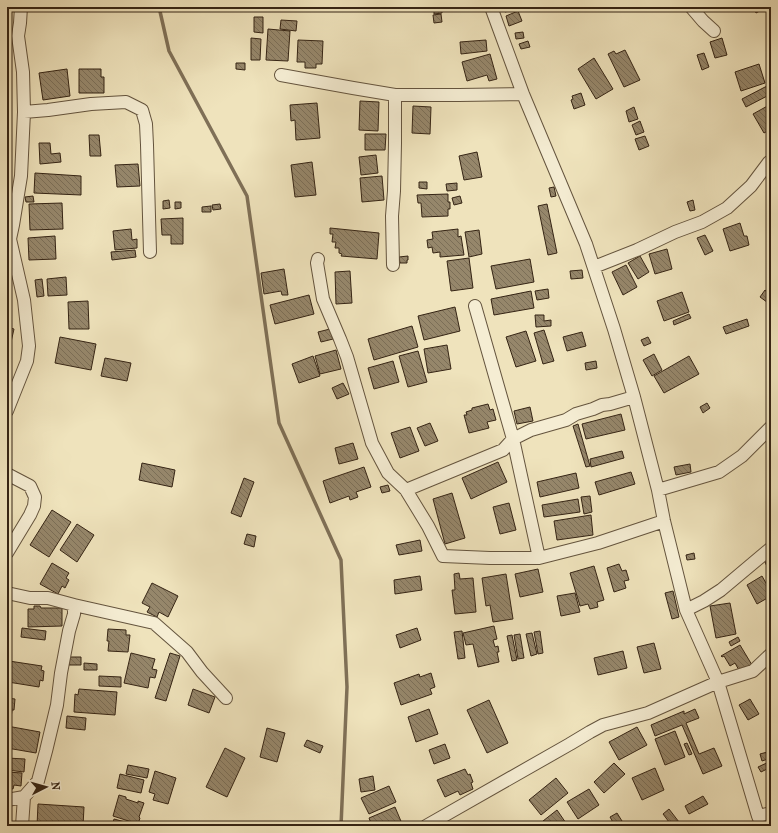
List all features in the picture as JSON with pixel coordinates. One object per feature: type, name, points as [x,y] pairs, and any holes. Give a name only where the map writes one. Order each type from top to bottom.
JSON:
[{"type":"street","points":[[7,411],[27,361],[29,346],[24,300],[8,242],[21,176],[24,112],[23,72],[18,36],[21,7]]},
{"type":"street","points":[[491,7],[523,94],[586,244],[594,267],[634,397],[658,490],[664,522],[686,610],[718,682],[760,821],[771,813]]},
{"type":"street","points":[[691,7],[714,32]]},
{"type":"street","points":[[281,75],[395,94],[523,94]]},
{"type":"street","points":[[393,266],[392,216],[395,159],[395,94]]},
{"type":"street","points":[[24,112],[91,104],[126,102],[142,110],[146,124],[150,252]]},
{"type":"street","points":[[594,267],[702,222],[727,208],[751,186],[769,162]]},
{"type":"street","points":[[318,258],[317,262],[323,299],[347,358],[372,443],[388,473],[406,490],[428,526],[443,556],[539,558],[598,543],[664,522]]},
{"type":"street","points":[[475,306],[512,439],[539,558]]},
{"type":"street","points":[[406,490],[503,450],[512,439],[531,430],[566,420],[576,414],[602,405],[634,397]]},
{"type":"street","points":[[658,490],[719,472],[742,456],[771,427]]},
{"type":"street","points":[[7,474],[30,486],[35,497],[34,506],[30,515],[7,553]]},
{"type":"street","points":[[686,610],[721,590],[771,548]]},
{"type":"street","points":[[7,593],[22,595],[30,598],[48,598],[154,623],[187,652],[202,672],[226,698]]},
{"type":"street","points":[[22,826],[24,797],[38,781],[57,705],[68,636],[74,614],[74,604]]},
{"type":"street","points":[[426,826],[603,725],[648,713],[718,682],[753,671],[771,654]]},
{"type":"street","points":[[7,800],[24,797]]},
{"type":"building","points":[[442,7],[442,13],[434,14],[434,8]]},
{"type":"building","points":[[504,7],[516,7],[517,9],[505,12]]},
{"type":"building","points":[[753,7],[767,7],[756,13]]},
{"type":"building","points":[[518,11],[522,21],[509,26],[506,16]]},
{"type":"building","points":[[441,14],[442,22],[434,23],[433,15]]},
{"type":"building","points":[[254,17],[263,17],[263,33],[254,32]]},
{"type":"building","points":[[281,20],[297,21],[296,31],[280,29]]},
{"type":"building","points":[[7,29],[10,62],[7,62]]},
{"type":"building","points":[[268,29],[290,31],[288,61],[266,60]]},
{"type":"building","points":[[523,32],[524,38],[516,39],[515,33]]},
{"type":"building","points":[[251,38],[261,39],[260,60],[251,60]]},
{"type":"building","points":[[722,38],[727,55],[715,58],[710,42]]},
{"type":"building","points":[[298,40],[323,41],[322,64],[316,64],[316,68],[305,68],[305,62],[297,62]]},
{"type":"building","points":[[486,40],[487,51],[461,54],[460,42]]},
{"type":"building","points":[[528,41],[530,47],[521,49],[519,44]]},
{"type":"building","points":[[625,50],[640,80],[624,87],[608,54],[614,51],[616,54]]},
{"type":"building","points":[[704,53],[709,67],[702,70],[697,55]]},
{"type":"building","points":[[490,54],[497,79],[489,81],[487,75],[467,81],[462,62]]},
{"type":"building","points":[[594,58],[613,89],[596,99],[578,69]]},
{"type":"building","points":[[236,63],[245,63],[245,70],[236,69]]},
{"type":"building","points":[[759,64],[765,83],[741,91],[735,72]]},
{"type":"building","points":[[67,69],[70,96],[43,100],[39,73]]},
{"type":"building","points":[[79,69],[101,69],[101,77],[104,77],[104,93],[79,93]]},
{"type":"building","points":[[767,86],[771,94],[746,107],[742,99]]},
{"type":"building","points":[[581,93],[585,105],[574,109],[571,100],[573,99],[572,96]]},
{"type":"building","points":[[7,97],[10,97],[8,118],[7,118]]},
{"type":"building","points":[[360,101],[379,102],[378,131],[359,130]]},
{"type":"building","points":[[317,103],[320,138],[296,140],[295,120],[291,121],[290,105]]},
{"type":"building","points":[[771,104],[771,129],[764,133],[753,114]]},
{"type":"building","points":[[413,106],[431,107],[430,134],[412,133]]},
{"type":"building","points":[[634,107],[638,119],[629,122],[626,111]]},
{"type":"building","points":[[640,121],[644,132],[636,135],[632,125]]},
{"type":"building","points":[[365,134],[386,134],[385,150],[365,150]]},
{"type":"building","points":[[89,135],[99,135],[101,156],[90,156]]},
{"type":"building","points":[[645,136],[649,146],[639,150],[635,139]]},
{"type":"building","points":[[39,143],[50,143],[51,154],[60,153],[61,162],[40,164]]},
{"type":"building","points":[[477,152],[482,177],[464,180],[459,156]]},
{"type":"building","points":[[376,155],[378,173],[361,175],[359,157]]},
{"type":"building","points":[[312,162],[316,195],[295,197],[291,165]]},
{"type":"building","points":[[138,164],[140,186],[117,187],[115,165]]},
{"type":"building","points":[[35,173],[81,176],[81,195],[34,193]]},
{"type":"building","points":[[382,176],[384,200],[362,202],[360,178]]},
{"type":"building","points":[[419,182],[427,182],[427,189],[419,188]]},
{"type":"building","points":[[457,183],[457,190],[447,191],[446,184]]},
{"type":"building","points":[[554,187],[556,196],[551,197],[549,188]]},
{"type":"building","points":[[448,194],[450,209],[448,209],[448,216],[422,217],[421,203],[418,203],[417,195]]},
{"type":"building","points":[[33,196],[34,202],[26,202],[25,197]]},
{"type":"building","points":[[460,196],[462,203],[454,205],[452,198]]},
{"type":"building","points":[[169,200],[170,208],[163,209],[163,201]]},
{"type":"building","points":[[693,200],[695,210],[690,211],[687,202]]},
{"type":"building","points":[[175,202],[181,202],[181,208],[175,209]]},
{"type":"building","points":[[62,203],[63,229],[30,230],[29,204]]},
{"type":"building","points":[[220,204],[221,209],[213,210],[212,205]]},
{"type":"building","points":[[547,204],[557,253],[548,255],[538,206]]},
{"type":"building","points":[[211,206],[211,212],[202,212],[202,207]]},
{"type":"building","points":[[183,218],[183,244],[171,244],[171,235],[162,235],[161,219]]},
{"type":"building","points":[[740,223],[744,236],[747,236],[749,245],[730,251],[723,229]]},
{"type":"building","points":[[330,228],[379,233],[377,259],[341,256],[342,254],[339,253],[339,248],[335,248],[336,242],[332,242],[333,234],[330,234]]},
{"type":"building","points":[[131,229],[132,240],[137,239],[137,248],[115,250],[113,231]]},
{"type":"building","points":[[458,229],[458,237],[461,236],[464,255],[440,257],[440,252],[433,253],[432,247],[428,248],[427,240],[433,239],[432,232]]},
{"type":"building","points":[[479,230],[482,254],[469,257],[465,232]]},
{"type":"building","points":[[705,235],[713,251],[705,255],[697,238]]},
{"type":"building","points":[[55,236],[56,259],[29,260],[28,238]]},
{"type":"building","points":[[667,249],[672,269],[655,274],[649,254]]},
{"type":"building","points":[[135,250],[136,257],[112,260],[111,252]]},
{"type":"building","points":[[408,256],[407,263],[400,263],[399,257]]},
{"type":"building","points":[[640,256],[649,272],[638,279],[628,263]]},
{"type":"building","points":[[469,258],[473,288],[451,291],[447,261]]},
{"type":"building","points":[[530,259],[534,282],[496,289],[491,266]]},
{"type":"building","points":[[626,265],[637,287],[623,295],[612,272]]},
{"type":"building","points":[[284,269],[288,295],[282,295],[281,291],[264,294],[261,273]]},
{"type":"building","points":[[582,270],[583,278],[571,279],[570,271]]},
{"type":"building","points":[[350,271],[352,303],[336,304],[335,272]]},
{"type":"building","points":[[66,277],[67,295],[48,296],[47,279]]},
{"type":"building","points":[[42,279],[44,296],[37,297],[35,280]]},
{"type":"building","points":[[548,289],[549,298],[537,300],[535,291]]},
{"type":"building","points":[[765,290],[770,294],[771,292],[771,305],[760,297]]},
{"type":"building","points":[[531,291],[534,308],[494,315],[491,299]]},
{"type":"building","points":[[682,292],[689,312],[664,321],[657,301]]},
{"type":"building","points":[[309,295],[314,314],[275,324],[270,305]]},
{"type":"building","points":[[88,301],[89,329],[69,329],[68,302]]},
{"type":"building","points":[[455,307],[460,331],[424,340],[418,316]]},
{"type":"building","points":[[689,314],[691,318],[674,325],[673,321]]},
{"type":"building","points":[[535,315],[544,315],[544,321],[551,320],[551,326],[536,327]]},
{"type":"building","points":[[747,319],[749,326],[726,334],[723,327]]},
{"type":"building","points":[[412,326],[418,347],[374,360],[368,339]]},
{"type":"building","points":[[7,327],[14,329],[9,351],[7,351]]},
{"type":"building","points":[[330,329],[333,339],[321,342],[318,332]]},
{"type":"building","points":[[544,330],[554,361],[543,364],[534,333]]},
{"type":"building","points":[[526,331],[536,361],[516,367],[506,337]]},
{"type":"building","points":[[582,332],[586,346],[567,351],[563,337]]},
{"type":"building","points":[[60,337],[96,344],[91,370],[55,363]]},
{"type":"building","points":[[648,337],[651,343],[644,346],[641,340]]},
{"type":"building","points":[[447,345],[451,369],[428,373],[424,349]]},
{"type":"building","points":[[336,350],[341,369],[320,374],[315,356]]},
{"type":"building","points":[[418,351],[427,382],[408,387],[399,356]]},
{"type":"building","points":[[654,354],[662,370],[652,376],[643,360]]},
{"type":"building","points":[[313,356],[320,376],[299,383],[292,364]]},
{"type":"building","points":[[689,356],[699,374],[664,393],[654,376]]},
{"type":"building","points":[[105,358],[131,363],[127,381],[101,376]]},
{"type":"building","points":[[393,361],[399,382],[374,389],[368,368]]},
{"type":"building","points":[[596,361],[597,368],[586,370],[585,363]]},
{"type":"building","points":[[343,383],[349,394],[337,399],[332,388]]},
{"type":"building","points":[[707,403],[710,408],[703,413],[700,407]]},
{"type":"building","points":[[488,404],[490,410],[493,409],[496,420],[487,422],[489,428],[469,433],[464,415],[467,415],[466,412],[472,410],[472,408]]},
{"type":"building","points":[[530,407],[533,421],[517,424],[514,411]]},
{"type":"building","points":[[621,414],[625,430],[586,439],[582,424]]},
{"type":"building","points":[[430,423],[438,441],[425,446],[417,428]]},
{"type":"building","points":[[578,424],[590,466],[586,467],[573,426]]},
{"type":"building","points":[[410,427],[419,451],[400,458],[391,433]]},
{"type":"building","points":[[353,443],[358,459],[339,464],[335,448]]},
{"type":"building","points":[[622,451],[624,458],[591,467],[590,459]]},
{"type":"building","points":[[498,462],[507,482],[471,499],[462,478]]},
{"type":"building","points":[[142,463],[175,470],[172,487],[139,480]]},
{"type":"building","points":[[690,464],[691,472],[676,475],[674,467]]},
{"type":"building","points":[[364,467],[371,487],[356,492],[358,497],[350,500],[349,496],[330,503],[323,481]]},
{"type":"building","points":[[631,472],[635,484],[599,495],[595,482]]},
{"type":"building","points":[[576,473],[579,488],[540,497],[537,482]]},
{"type":"building","points":[[244,478],[254,482],[241,517],[231,513]]},
{"type":"building","points":[[388,485],[390,491],[382,493],[380,487]]},
{"type":"building","points":[[452,493],[465,538],[445,544],[433,499]]},
{"type":"building","points":[[590,496],[592,512],[584,514],[581,497]]},
{"type":"building","points":[[578,499],[580,512],[544,517],[542,505]]},
{"type":"building","points":[[509,503],[516,530],[500,534],[493,507]]},
{"type":"building","points":[[52,510],[71,522],[49,557],[30,545]]},
{"type":"building","points":[[591,515],[593,535],[557,540],[554,521]]},
{"type":"building","points":[[77,524],[94,535],[77,562],[60,550]]},
{"type":"building","points":[[247,534],[256,536],[254,547],[244,544]]},
{"type":"building","points":[[420,540],[422,551],[399,555],[396,545]]},
{"type":"building","points":[[694,553],[695,559],[687,560],[686,555]]},
{"type":"building","points":[[771,560],[771,576],[765,562]]},
{"type":"building","points":[[52,563],[69,573],[66,578],[69,580],[65,588],[62,586],[58,594],[40,584]]},
{"type":"building","points":[[619,564],[622,571],[626,570],[629,580],[624,581],[626,588],[614,592],[607,568]]},
{"type":"building","points":[[594,566],[604,600],[597,602],[598,607],[590,609],[588,604],[580,606],[570,573]]},
{"type":"building","points":[[538,569],[543,592],[520,597],[515,574]]},
{"type":"building","points":[[459,573],[460,579],[473,578],[476,612],[455,614],[452,590],[455,590],[454,574]]},
{"type":"building","points":[[506,574],[513,619],[493,622],[490,605],[486,606],[482,578]]},
{"type":"building","points":[[420,576],[422,590],[395,594],[394,580]]},
{"type":"building","points":[[762,576],[771,592],[771,596],[757,604],[747,585]]},
{"type":"building","points":[[152,583],[178,596],[168,617],[159,612],[157,617],[147,612],[150,607],[142,603]]},
{"type":"building","points":[[673,591],[679,617],[672,619],[665,593]]},
{"type":"building","points":[[575,593],[580,612],[561,616],[557,596]]},
{"type":"building","points":[[730,603],[736,634],[716,638],[710,606]]},
{"type":"building","points":[[34,606],[40,606],[41,608],[62,608],[62,626],[28,627],[28,609],[34,609]]},
{"type":"building","points":[[494,626],[497,639],[493,640],[495,647],[498,646],[499,652],[497,652],[499,662],[478,667],[473,644],[466,645],[463,633]]},
{"type":"building","points":[[22,628],[46,631],[45,640],[21,637]]},
{"type":"building","points":[[417,628],[421,640],[400,648],[396,635]]},
{"type":"building","points":[[108,629],[126,630],[126,635],[130,635],[128,652],[108,651]]},
{"type":"building","points":[[462,631],[465,658],[458,659],[454,632]]},
{"type":"building","points":[[540,631],[543,653],[538,654],[534,632]]},
{"type":"building","points":[[532,633],[537,654],[531,656],[526,634]]},
{"type":"building","points":[[520,634],[524,658],[518,659],[514,635]]},
{"type":"building","points":[[512,635],[517,660],[512,661],[507,636]]},
{"type":"building","points":[[738,637],[740,641],[731,646],[729,642]]},
{"type":"building","points":[[654,643],[661,669],[644,673],[637,647]]},
{"type":"building","points":[[740,645],[752,665],[740,672],[735,663],[730,666],[724,656],[721,656]]},
{"type":"building","points":[[623,651],[627,668],[598,675],[594,658]]},
{"type":"building","points":[[131,653],[155,659],[152,669],[157,670],[155,678],[150,677],[148,688],[124,683]]},
{"type":"building","points":[[170,653],[180,656],[166,701],[155,698]]},
{"type":"building","points":[[70,657],[81,657],[81,665],[69,665]]},
{"type":"building","points":[[9,661],[42,666],[41,670],[44,671],[43,681],[40,680],[39,687],[8,682],[9,679],[7,679],[7,675]]},
{"type":"building","points":[[84,663],[97,664],[97,670],[84,670]]},
{"type":"building","points":[[431,673],[435,687],[430,689],[432,694],[401,705],[394,683],[419,674],[420,677]]},
{"type":"building","points":[[99,676],[121,677],[121,687],[99,686]]},
{"type":"building","points":[[79,689],[117,692],[115,715],[74,712],[75,694],[78,695]]},
{"type":"building","points":[[193,689],[215,697],[209,713],[188,705]]},
{"type":"building","points":[[7,698],[15,699],[11,719],[7,719]]},
{"type":"building","points":[[750,699],[759,714],[748,720],[739,705]]},
{"type":"building","points":[[489,700],[508,743],[487,753],[467,710]]},
{"type":"building","points":[[429,709],[438,734],[416,742],[408,717]]},
{"type":"building","points":[[695,709],[699,718],[686,723],[699,754],[714,748],[722,766],[703,774],[682,725],[655,736],[651,725],[684,711],[684,714]]},
{"type":"building","points":[[67,716],[86,718],[85,730],[66,728]]},
{"type":"building","points":[[7,726],[40,732],[36,753],[7,748]]},
{"type":"building","points":[[637,727],[647,745],[619,760],[609,742]]},
{"type":"building","points":[[267,728],[285,733],[277,762],[260,757]]},
{"type":"building","points":[[675,731],[685,757],[665,765],[655,739]]},
{"type":"building","points":[[307,740],[323,746],[320,753],[304,746]]},
{"type":"building","points":[[687,743],[692,754],[689,755],[684,744]]},
{"type":"building","points":[[445,744],[450,758],[434,764],[429,750]]},
{"type":"building","points":[[225,748],[245,758],[227,797],[206,787]]},
{"type":"building","points":[[771,751],[771,758],[762,761],[760,754]]},
{"type":"building","points":[[7,758],[25,759],[24,772],[7,770]]},
{"type":"building","points":[[771,761],[771,767],[761,772],[758,767]]},
{"type":"building","points":[[614,763],[625,774],[604,793],[594,782]]},
{"type":"building","points":[[128,765],[149,769],[147,778],[126,774]]},
{"type":"building","points":[[655,768],[664,790],[642,800],[632,778]]},
{"type":"building","points":[[465,769],[468,775],[470,774],[473,782],[471,783],[473,789],[460,795],[458,791],[445,797],[437,780]]},
{"type":"building","points":[[155,771],[176,778],[168,804],[153,800],[155,794],[149,792]]},
{"type":"building","points":[[7,772],[22,773],[21,786],[14,785],[13,789],[7,788]]},
{"type":"building","points":[[120,774],[144,780],[141,793],[117,788]]},
{"type":"building","points":[[373,776],[375,790],[361,792],[359,779]]},
{"type":"building","points":[[556,778],[568,793],[541,815],[529,800]]},
{"type":"building","points":[[389,786],[396,802],[369,814],[361,798]]},
{"type":"building","points":[[589,789],[599,805],[578,819],[567,802]]},
{"type":"building","points":[[119,795],[138,803],[138,801],[144,803],[138,824],[113,816]]},
{"type":"building","points":[[703,796],[708,804],[689,814],[685,806]]},
{"type":"building","points":[[38,804],[84,807],[83,826],[37,826]]},
{"type":"building","points":[[395,807],[403,826],[372,826],[369,818]]},
{"type":"building","points":[[669,809],[679,822],[674,826],[672,826],[663,814]]},
{"type":"building","points":[[557,810],[568,826],[546,826],[543,821]]},
{"type":"building","points":[[617,813],[622,821],[615,826],[610,817]]},
{"type":"building","points":[[114,819],[129,823],[128,826],[112,826]]},
{"type":"waterway","points":[[159,7],[169,51],[247,196],[279,423],[341,560],[347,687],[341,826]]}]
